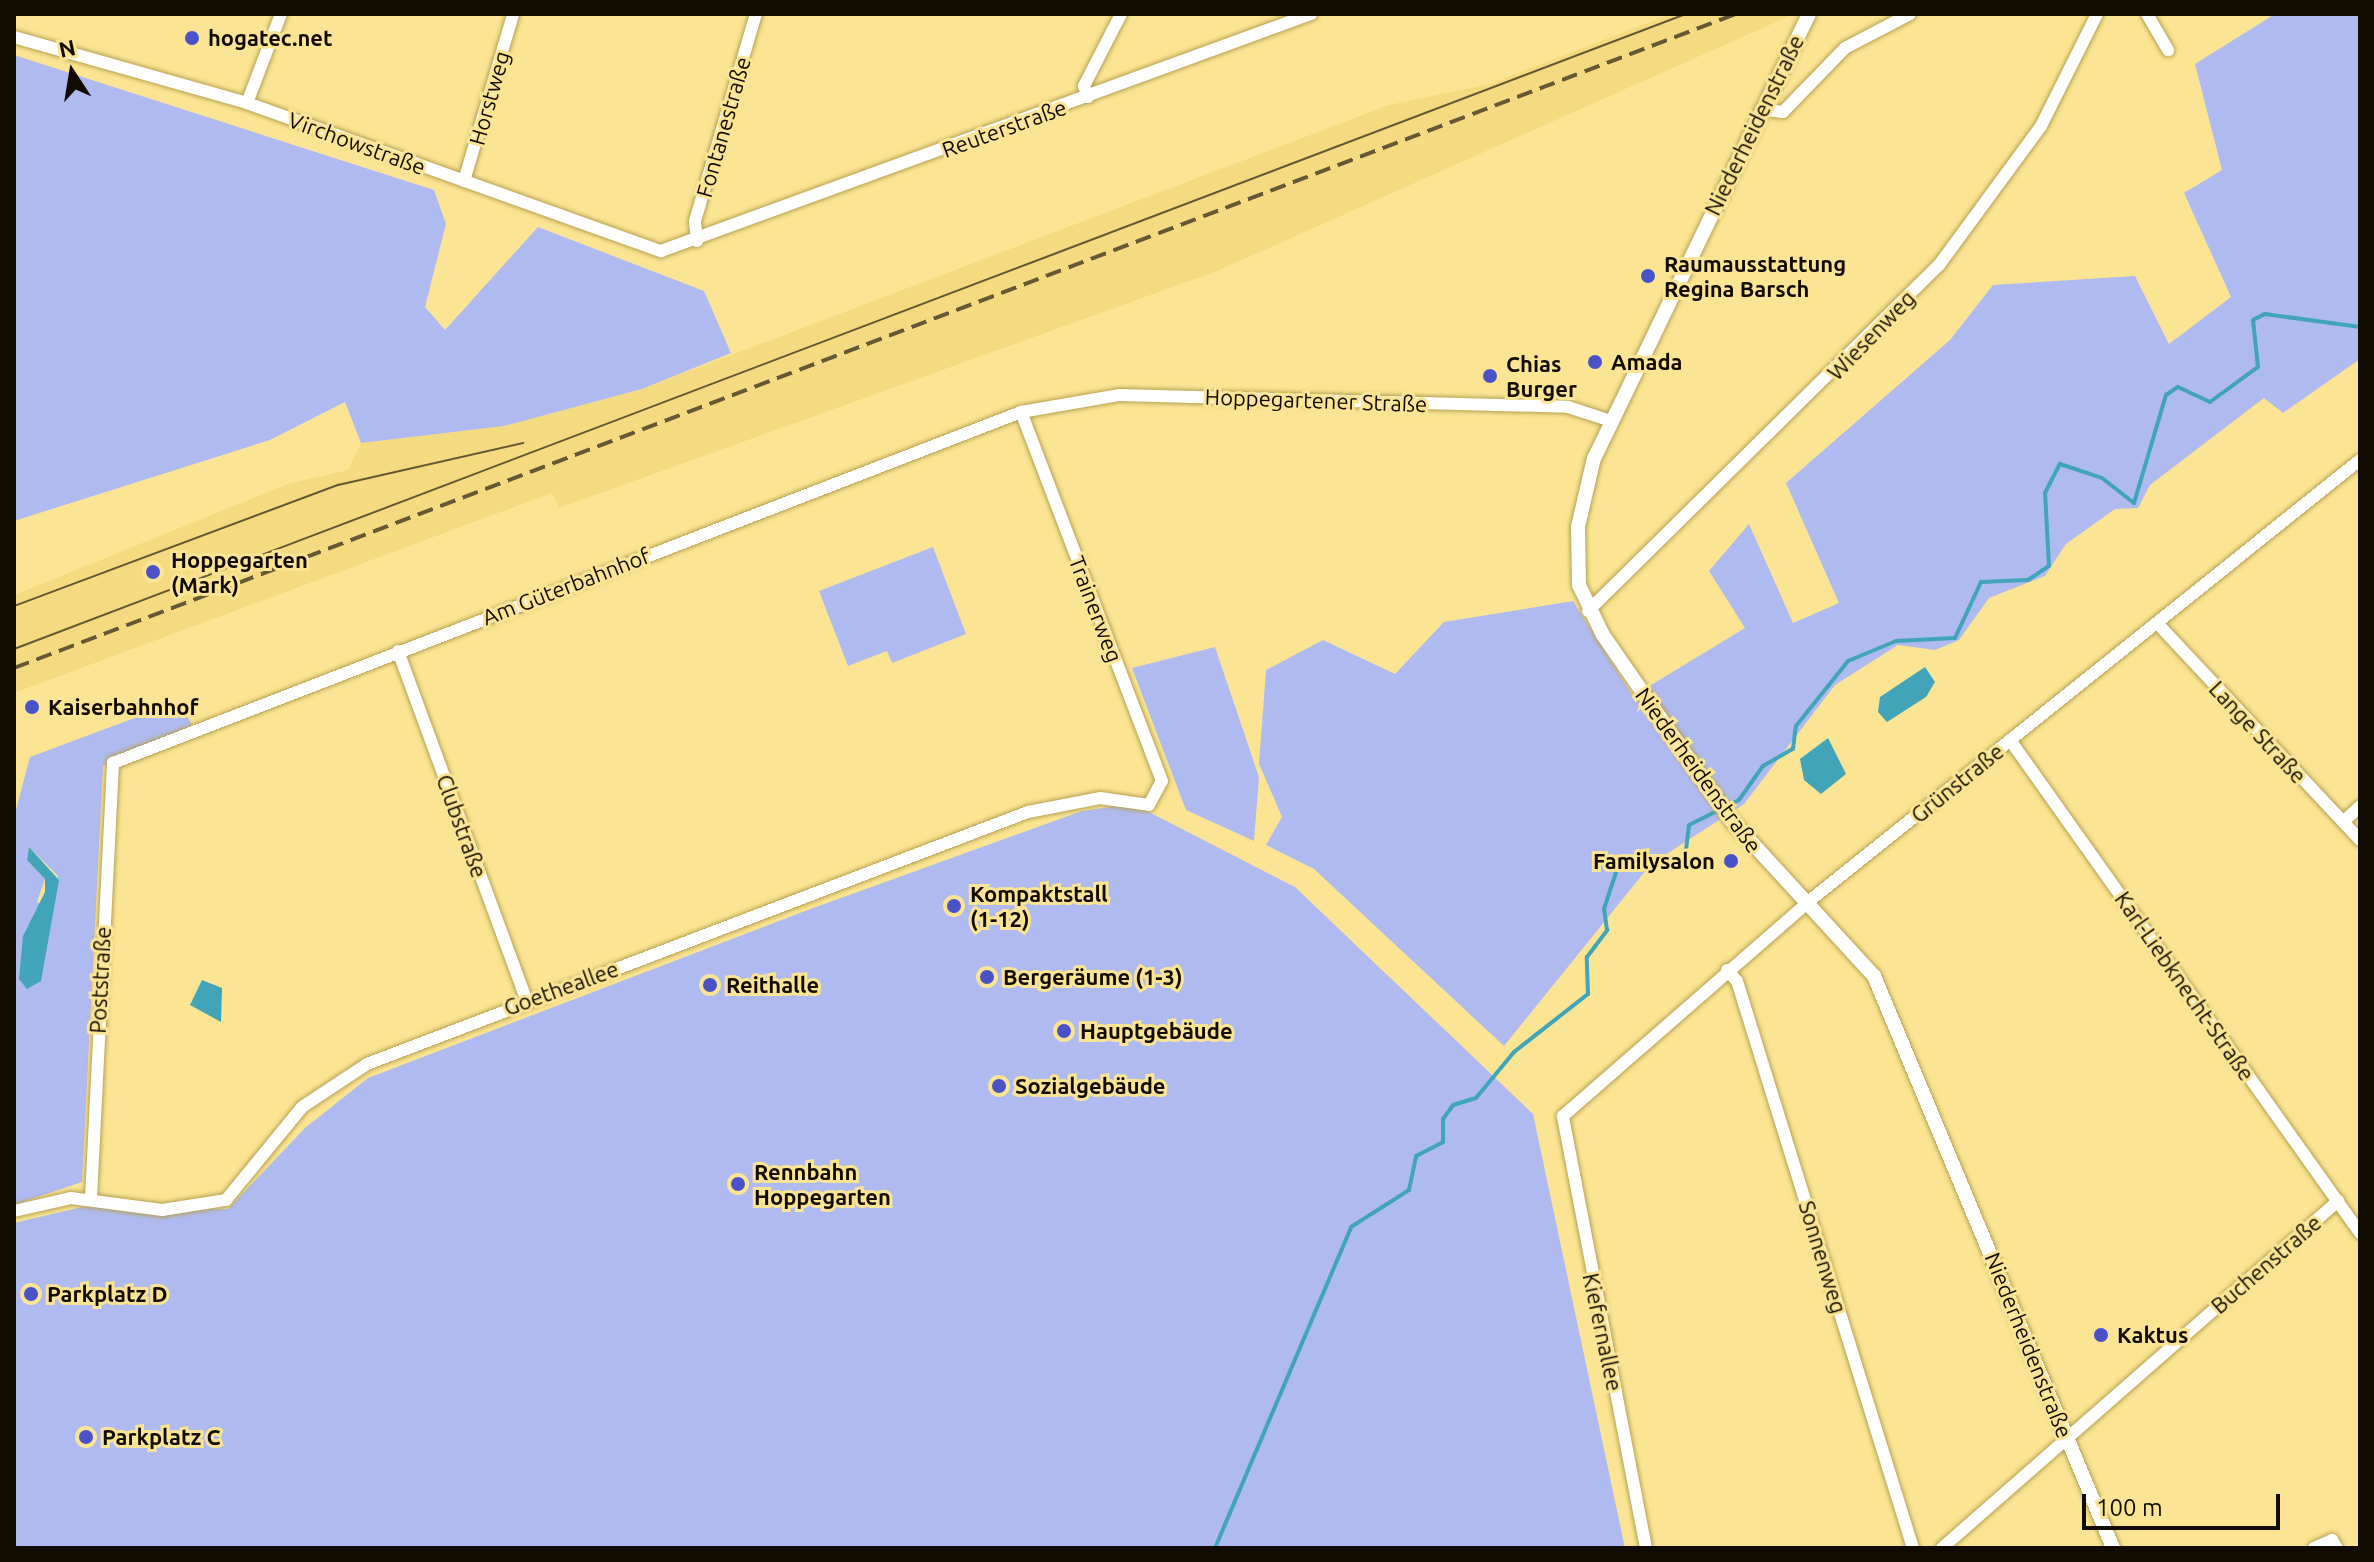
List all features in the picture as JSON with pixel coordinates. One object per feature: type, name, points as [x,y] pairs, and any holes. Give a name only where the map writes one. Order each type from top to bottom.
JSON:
[{"type":"street","points":[[247,103],[281,14]]},
{"type":"street","name":"Horstweg","points":[[464,181],[513,14]]},
{"type":"street","name":"Fontanestraße","points":[[697,241],[695,221],[756,14]]},
{"type":"street","points":[[1088,97],[1084,86],[1121,14]]},
{"type":"street","name":"Reuterstraße","points":[[697,241],[1311,14]]},
{"type":"street","name":"Niederheidenstraße","points":[[1809,14],[1611,421],[1578,527],[1577,569],[1588,611],[1718,802],[1808,902],[1884,996],[2113,1548]]},
{"type":"street","points":[[1761,109],[1783,112],[1845,48],[1910,14]]},
{"type":"street","name":"Wiesenweg","points":[[1588,611],[1939,265],[2041,126],[2097,14]]},
{"type":"street","points":[[2147,14],[2168,50]]},
{"type":"street","name":"Virchowstraße","points":[[14,37],[247,103],[653,251],[697,241]]},
{"type":"street","name":"Hoppegartener Straße","points":[[1021,412],[1119,395],[1568,407],[1611,421]]},
{"type":"street","name":"Am Güterbahnhof","points":[[113,763],[1021,412]]},
{"type":"street","name":"Trainerweg","points":[[1021,412],[1162,781],[1149,805]]},
{"type":"street","name":"Grünstraße","points":[[1563,1116],[1808,902],[2360,460]]},
{"type":"street","name":"Lange Straße","points":[[2157,623],[2360,840]]},
{"type":"street","name":"Clubstraße","points":[[398,651],[527,1001]]},
{"type":"street","name":"Karl-Liebknecht-Straße","points":[[2010,740],[2360,1233]]},
{"type":"street","name":"Poststraße","points":[[91,1198],[113,763]]},
{"type":"street","name":"Goetheallee","points":[[14,1211],[91,1198],[162,1210],[226,1200],[322,1089],[527,1001],[1028,812],[1100,798],[1149,805]]},
{"type":"street","points":[[2343,822],[2360,806]]},
{"type":"street","name":"Sonnenweg","points":[[1727,970],[1737,981],[1913,1548]]},
{"type":"street","name":"Kiefernallee","points":[[1563,1116],[1646,1548]]},
{"type":"street","name":"Buchenstraße","points":[[1942,1548],[2338,1201]]},
{"type":"street","points":[[2316,1548],[2332,1540],[2337,1548]]},
{"type":"shaded area","points":[[1671,14],[1794,14],[1217,271],[559,508],[552,493],[14,693],[14,595],[288,484],[348,470],[361,443],[504,426],[642,389],[1389,105],[1490,84]]},
{"type":"shaded area","points":[[2275,14],[2360,14],[2360,359],[2283,413],[2264,398],[2150,485],[2138,508],[2115,509],[2066,544],[2045,576],[1989,598],[1959,640],[1935,650],[1898,645],[1835,685],[1744,804],[1651,864],[1504,1046],[1314,869],[1266,845],[1282,817],[1259,764],[1266,670],[1323,640],[1395,674],[1444,622],[1573,601],[1633,696],[1745,628],[1709,571],[1749,524],[1793,623],[1839,603],[1786,483],[1950,340],[1993,285],[2135,276],[2169,344],[2231,297],[2184,193],[2222,170],[2195,64]]},
{"type":"shaded area","points":[[14,55],[434,190],[446,224],[425,307],[445,330],[538,227],[704,291],[731,353],[642,389],[504,426],[361,443],[345,402],[270,440],[14,521]]},
{"type":"shaded area","points":[[933,547],[966,634],[892,663],[887,651],[848,666],[819,591]]},
{"type":"shaded area","points":[[1215,647],[1259,777],[1254,841],[1186,810],[1132,668]]},
{"type":"shaded area","points":[[1925,667],[1935,682],[1926,697],[1887,722],[1878,712],[1880,697]]},
{"type":"shaded area","points":[[180,701],[192,725],[103,766],[82,1182],[14,1205],[14,817],[30,757]],"holes":[[[29,847],[58,876],[54,908],[37,902],[45,879],[27,860]]]},
{"type":"shaded area","points":[[1828,738],[1846,774],[1821,794],[1804,780],[1800,759]]},
{"type":"shaded area","name":"Rennbahn Hoppegarten","points":[[1116,806],[1145,810],[1295,887],[1533,1114],[1625,1548],[14,1548],[14,1223],[82,1207],[228,1209],[305,1128],[368,1078],[805,911],[1082,811]]},
{"type":"shaded area","points":[[29,847],[59,880],[41,981],[27,989],[19,979],[23,936],[45,892],[45,879],[27,860]]},
{"type":"shaded area","points":[[202,980],[222,988],[221,1022],[190,1005]]},
{"type":"waterway","points":[[1215,1548],[1351,1227],[1409,1190],[1416,1156],[1443,1142],[1443,1119],[1453,1105],[1476,1098],[1514,1052],[1588,994],[1587,957],[1607,930],[1604,909],[1619,863],[1677,865],[1685,858],[1689,825],[1739,800],[1763,766],[1793,749],[1796,726],[1848,661],[1896,641],[1955,638],[1981,582],[2028,580],[2049,566],[2045,493],[2060,464],[2102,478],[2134,503],[2166,395],[2178,387],[2210,402],[2258,367],[2253,320],[2265,314],[2360,327]]},
{"type":"tram line","points":[[14,649],[1686,14]]},
{"type":"tram line","points":[[14,606],[338,485],[523,443]]},
{"type":"railway","points":[[14,668],[1736,14]]},
{"type":"place","name":"hogatec.net","points":[[192,38]]},
{"type":"place","name":"Raumausstattung Regina Barsch","points":[[1648,276]]},
{"type":"place","name":"Amada","points":[[1595,362]]},
{"type":"place","name":"Chias Burger","points":[[1490,376]]},
{"type":"place","name":"Hoppegarten (Mark)","points":[[153,572]]},
{"type":"place","name":"Kaiserbahnhof","points":[[32,707]]},
{"type":"place","name":"Familysalon","points":[[1731,861]]},
{"type":"place","name":"Kompaktstall (1-12)","points":[[954,906]]},
{"type":"place","name":"Bergeräume (1-3)","points":[[987,977]]},
{"type":"place","name":"Reithalle","points":[[710,985]]},
{"type":"place","name":"Hauptgebäude","points":[[1064,1031]]},
{"type":"place","name":"Sozialgebäude","points":[[999,1086]]},
{"type":"place","name":"Rennbahn Hoppegarten","points":[[738,1184]]},
{"type":"place","name":"Parkplatz D","points":[[31,1294]]},
{"type":"place","name":"Kaktus","points":[[2101,1335]]},
{"type":"place","name":"Parkplatz C","points":[[86,1437]]}]
